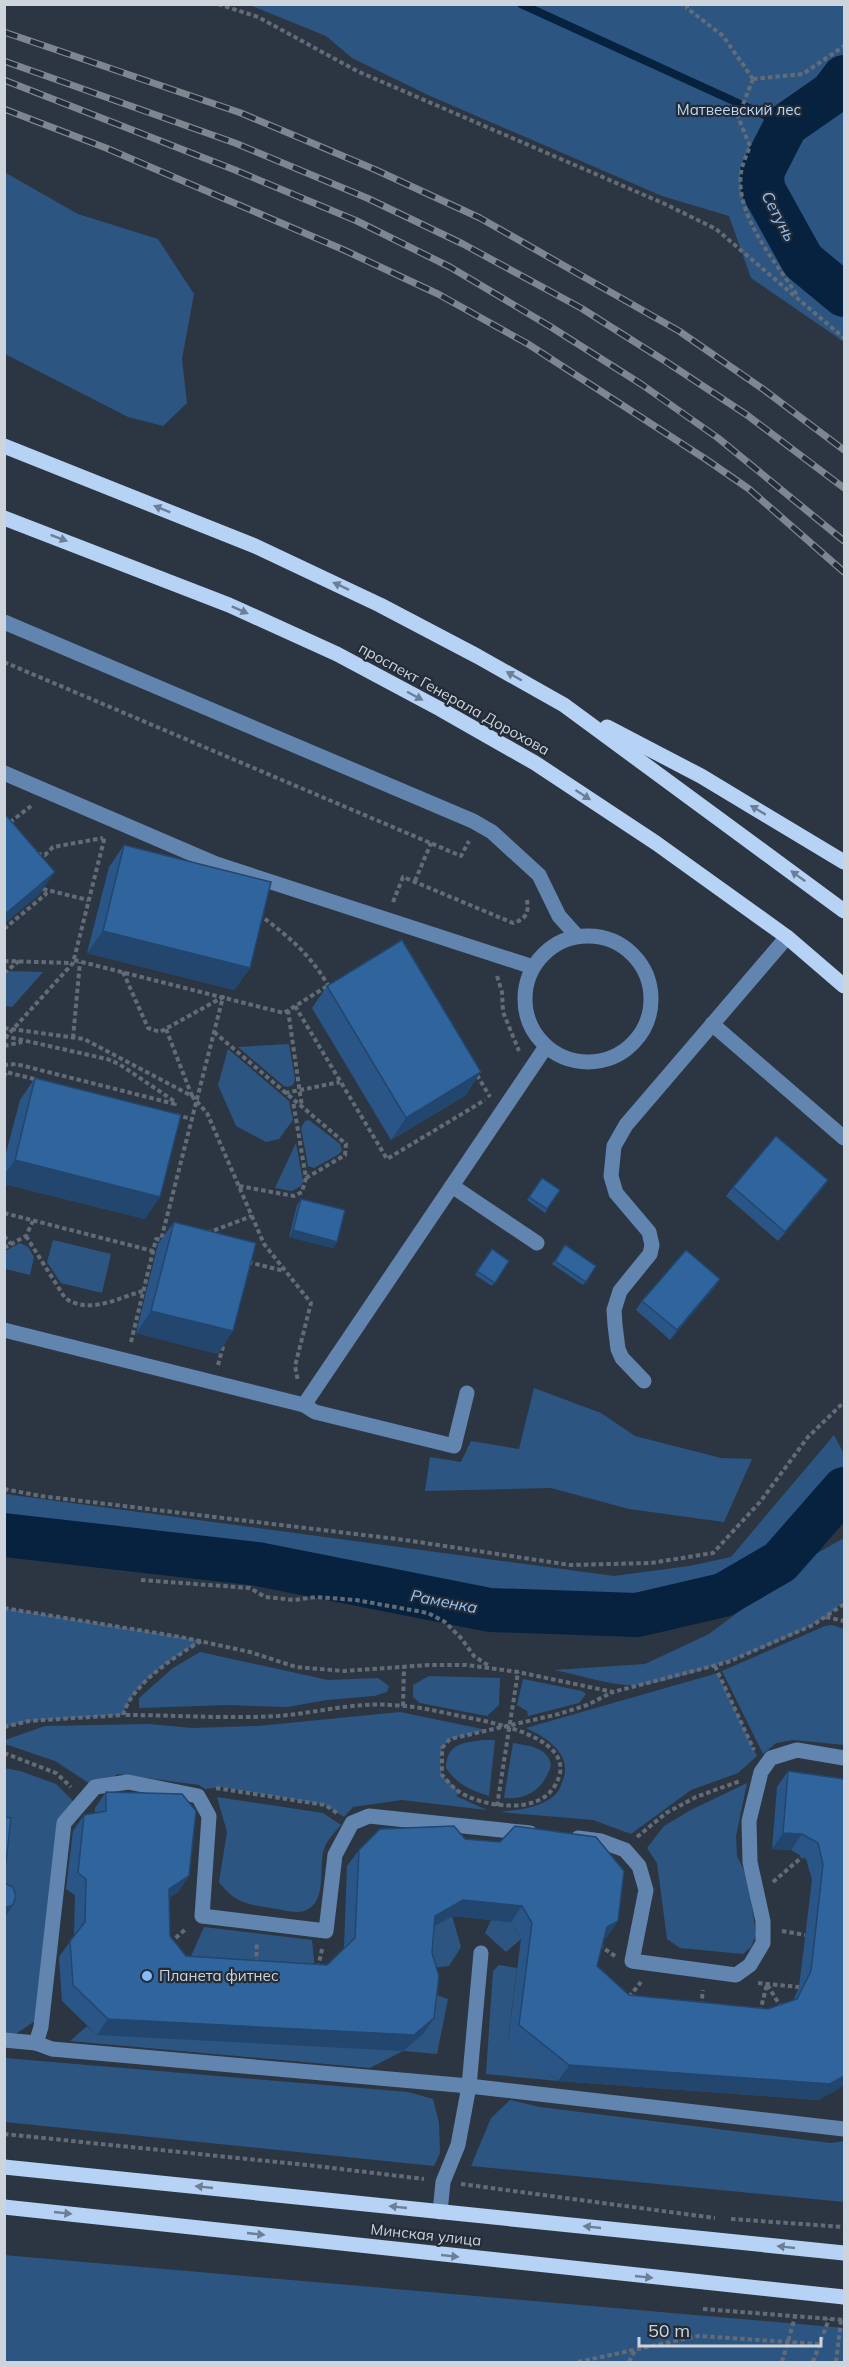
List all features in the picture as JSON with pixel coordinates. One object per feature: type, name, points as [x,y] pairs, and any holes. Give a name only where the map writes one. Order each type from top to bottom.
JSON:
[{"type":"main road","points":[[4,447],[255,546],[380,605],[701,776],[844,862]]},
{"type":"main road","name":"проспект Генерала Дорохова","points":[[4,518],[229,605],[337,654],[430,704],[535,763],[656,843],[787,937],[844,987]]},
{"type":"main road","points":[[564,705],[844,911]]},
{"type":"main road","name":"Минская улица","points":[[4,2167],[844,2253]]},
{"type":"main road","name":"Минская улица","points":[[4,2206],[844,2297]]},
{"type":"lane","points":[[4,622],[473,821],[492,832],[539,875],[560,916],[577,936]]},
{"type":"lane","points":[[4,773],[216,864],[533,967]]},
{"type":"lane","points":[[577,936],[600,936],[621,945],[638,960],[648,980],[652,1002],[647,1024],[634,1043],[616,1057],[594,1063],[572,1062],[545,1048],[536,1037],[527,1019],[524,999],[527,978],[533,967],[537,960],[555,944],[577,936]]},
{"type":"lane","points":[[644,1381],[622,1358],[616,1341],[614,1310],[620,1291],[650,1254],[652,1245],[650,1232],[616,1193],[611,1176],[614,1146],[626,1125],[787,937]]},
{"type":"lane","points":[[712,1024],[844,1138]]},
{"type":"lane","points":[[304,1405],[545,1048]]},
{"type":"lane","points":[[452,1186],[537,1243]]},
{"type":"lane","points":[[4,1330],[304,1405],[315,1412],[454,1446],[467,1393]]},
{"type":"lane","points":[[566,1837],[601,1841],[625,1850],[639,1866],[646,1890],[632,1961],[736,1975],[750,1965],[763,1943],[763,1921],[750,1862],[749,1821],[761,1772],[771,1758],[797,1750],[844,1758]]},
{"type":"lane","points":[[36,2043],[41,2027],[64,1823],[95,1787],[128,1782],[198,1796],[209,1816],[201,1916],[326,1931],[335,1855],[352,1823],[369,1816],[543,1834]]},
{"type":"lane","points":[[440,2211],[443,2182],[458,2145],[469,2086],[481,1953]]},
{"type":"lane","points":[[4,2040],[36,2043],[52,2049],[469,2086],[844,2129]]},
{"type":"path","points":[[218,4],[258,17],[357,71],[644,194],[716,229],[844,338]]},
{"type":"path","points":[[681,4],[687,6],[723,36],[753,79]]},
{"type":"path","points":[[753,79],[803,74],[844,46]]},
{"type":"path","points":[[753,79],[738,117],[750,146],[741,173],[741,195],[747,216],[801,301]]},
{"type":"path","points":[[4,662],[461,856],[468,841],[475,844]]},
{"type":"path","points":[[4,828],[31,806]]},
{"type":"path","points":[[5,1037],[73,961],[109,818]]},
{"type":"path","points":[[42,863],[45,855],[53,847],[104,838]]},
{"type":"path","points":[[415,881],[431,843]]},
{"type":"path","points":[[34,854],[45,855]]},
{"type":"path","points":[[386,918],[404,877],[513,923],[521,921],[526,916],[529,907],[524,888]]},
{"type":"path","points":[[4,929],[46,894],[34,880]]},
{"type":"path","points":[[41,888],[88,900]]},
{"type":"path","points":[[262,907],[260,915],[296,943],[315,964],[328,986]]},
{"type":"path","points":[[4,961],[80,962],[284,1012],[338,980]]},
{"type":"path","points":[[4,974],[19,961]]},
{"type":"path","points":[[73,1038],[80,962]]},
{"type":"path","points":[[123,972],[148,1028],[160,1032],[223,997]]},
{"type":"path","points":[[161,1240],[192,1119],[194,1098],[223,997]]},
{"type":"path","points":[[295,1006],[387,1160],[490,1097]]},
{"type":"path","points":[[288,1010],[302,1107]]},
{"type":"path","points":[[4,1028],[84,1039],[194,1098]]},
{"type":"path","points":[[166,1029],[194,1098],[207,1113],[264,1244],[312,1303],[295,1366]]},
{"type":"path","points":[[214,1032],[346,1144],[345,1155],[306,1178]]},
{"type":"path","points":[[4,1065],[16,1064],[175,1104],[174,1101],[119,1064],[107,1059],[5,1037]]},
{"type":"path","points":[[4,1046],[28,1042]]},
{"type":"path","points":[[472,1066],[500,1114]]},
{"type":"path","points":[[4,1077],[6,1072],[41,1081]]},
{"type":"path","points":[[285,1093],[340,1082]]},
{"type":"path","points":[[238,1185],[294,1196],[302,1192],[306,1178],[293,1099]]},
{"type":"path","points":[[169,1113],[192,1119]]},
{"type":"path","points":[[4,1213],[153,1251]]},
{"type":"path","points":[[199,1236],[252,1216]]},
{"type":"path","points":[[4,1248],[26,1236],[33,1221]]},
{"type":"path","points":[[4,1236],[11,1244]]},
{"type":"path","points":[[26,1236],[65,1298],[73,1303],[89,1307],[143,1291]]},
{"type":"path","points":[[130,1343],[156,1239],[169,1242]]},
{"type":"path","points":[[244,1261],[286,1271]]},
{"type":"path","points":[[214,1383],[225,1336]]},
{"type":"path","points":[[4,1489],[76,1501],[405,1540],[570,1564],[651,1563],[713,1553],[760,1502],[808,1437],[844,1402]]},
{"type":"path","points":[[141,1580],[250,1588],[265,1597],[294,1600],[316,1597],[356,1600],[410,1608],[428,1613],[445,1622],[474,1656],[492,1668]]},
{"type":"path","points":[[4,1727],[29,1721],[123,1715],[278,1716],[348,1706],[403,1706],[510,1726],[532,1736],[555,1751],[561,1766],[560,1776],[553,1790],[540,1799],[519,1804],[497,1806],[458,1791],[442,1774],[440,1760],[442,1748],[450,1739],[510,1726],[559,1714],[587,1705],[613,1692],[715,1666],[792,1635],[844,1604]]},
{"type":"path","points":[[4,1608],[201,1641],[250,1652],[296,1667],[344,1671],[466,1665],[518,1672],[613,1692]]},
{"type":"path","points":[[825,1617],[844,1621]]},
{"type":"path","points":[[123,1715],[136,1690],[179,1654],[201,1641]]},
{"type":"path","points":[[625,1850],[666,1813],[696,1797],[717,1791],[761,1772],[757,1756],[715,1666]]},
{"type":"path","points":[[403,1706],[404,1667]]},
{"type":"path","points":[[497,1806],[518,1672]]},
{"type":"path","points":[[4,1754],[56,1773],[85,1800]]},
{"type":"path","points":[[198,1796],[205,1789],[221,1787],[303,1801],[325,1805],[352,1823]]},
{"type":"path","points":[[758,1897],[802,1857]]},
{"type":"path","points":[[168,1945],[201,1916]]},
{"type":"path","points":[[256,1966],[257,1923]]},
{"type":"path","points":[[318,1971],[326,1931]]},
{"type":"path","points":[[701,2009],[705,1971]]},
{"type":"path","points":[[760,2014],[767,1984],[786,2015]]},
{"type":"path","points":[[703,2310],[843,2320],[836,2362]]},
{"type":"path","points":[[782,2362],[795,2317]]},
{"type":"path","points":[[813,2362],[829,2319]]},
{"type":"path","points":[[578,2362],[698,2336],[820,2344]]},
{"type":"path","points":[[629,2362],[635,2350]]},
{"type":"green space","name":"Матвеевский лес","points":[[250,5],[844,5],[844,342],[751,278],[729,216],[662,196],[428,95],[352,58],[326,36]]},
{"type":"green space","points":[[4,172],[78,214],[158,239],[194,294],[182,359],[187,403],[163,426],[128,417],[5,354]]},
{"type":"green space","points":[[5,971],[43,972],[12,1007],[5,1006]]},
{"type":"green space","points":[[289,1044],[295,1079],[293,1085],[288,1087],[238,1047]]},
{"type":"green space","points":[[228,1049],[289,1101],[293,1120],[279,1139],[266,1142],[236,1126],[218,1085]]},
{"type":"green space","points":[[309,1120],[340,1144],[342,1150],[314,1168],[308,1166],[301,1128],[305,1121]]},
{"type":"green space","points":[[296,1143],[303,1181],[301,1186],[292,1191],[275,1188]]},
{"type":"green space","points":[[53,1240],[111,1254],[102,1293],[61,1283],[47,1262]]},
{"type":"green space","points":[[20,1243],[28,1247],[34,1257],[30,1275],[5,1269],[5,1251]]},
{"type":"green space","points":[[534,1388],[601,1413],[635,1436],[721,1458],[752,1459],[724,1522],[629,1509],[551,1488],[425,1491],[430,1457],[461,1462],[471,1441],[519,1449]]},
{"type":"green space","points":[[834,1435],[844,1454],[844,1489],[780,1562],[723,1595],[637,1615],[490,1610],[258,1564],[5,1535],[5,1494],[614,1576],[689,1566],[731,1557]]},
{"type":"green space","points":[[844,1538],[844,1599],[832,1612],[811,1626],[783,1639],[751,1653],[686,1675],[640,1685],[608,1682],[554,1670],[645,1664],[709,1634],[816,1554]]},
{"type":"green space","points":[[4,1608],[201,1641],[155,1672],[135,1693],[123,1715],[29,1721],[5,1727]]},
{"type":"green space","points":[[832,1625],[844,1629],[844,1745],[794,1740],[776,1743],[763,1754],[722,1671]]},
{"type":"green space","points":[[200,1652],[328,1680],[378,1678],[389,1686],[387,1692],[374,1696],[327,1700],[287,1707],[228,1705],[139,1708],[139,1698],[173,1668]]},
{"type":"green space","points":[[718,1673],[757,1756],[738,1773],[691,1790],[631,1834],[593,1820],[500,1812],[528,1808],[548,1800],[556,1794],[563,1780],[565,1771],[561,1754],[542,1736],[526,1728]]},
{"type":"green space","points":[[429,1676],[500,1678],[499,1705],[487,1716],[420,1703],[413,1697],[413,1685]]},
{"type":"green space","points":[[523,1679],[582,1691],[586,1694],[579,1703],[528,1716],[527,1711],[517,1705]]},
{"type":"green space","points":[[400,1712],[487,1730],[450,1739],[442,1748],[440,1760],[442,1775],[460,1792],[456,1796],[487,1810],[402,1800],[353,1807],[344,1817],[325,1805],[221,1787],[205,1789],[199,1785],[118,1774],[95,1787],[55,1761],[5,1744],[5,1740],[45,1726],[149,1724],[192,1728],[258,1726]]},
{"type":"green space","points":[[495,1740],[489,1796],[465,1786],[446,1768],[452,1749],[468,1742]]},
{"type":"green space","points":[[513,1743],[542,1751],[551,1765],[544,1780],[534,1791],[521,1797],[504,1798]]},
{"type":"green space","points":[[4,1768],[20,1771],[56,1784],[74,1802],[35,2021],[14,2035],[4,2034],[6,1785]]},
{"type":"green space","points":[[747,1783],[736,1836],[737,1856],[748,1878],[756,1935],[751,1947],[743,1954],[680,1948],[667,1939],[657,1863],[647,1848],[664,1826]]},
{"type":"green space","points":[[217,1797],[323,1813],[341,1825],[324,1848],[321,1886],[316,1901],[311,1907],[296,1912],[255,1905],[236,1898],[219,1882],[227,1832]]},
{"type":"green space","points":[[452,1916],[461,1947],[449,1966],[421,1969],[424,1932]]},
{"type":"green space","points":[[491,1920],[511,1922],[521,1939],[506,1952],[485,1933]]},
{"type":"green space","points":[[204,1927],[312,1940],[316,1980],[184,1972]]},
{"type":"green space","points":[[499,1965],[517,1968],[508,2040],[558,2081],[486,2074],[493,1971]]},
{"type":"green space","points":[[428,1992],[448,1999],[437,2054],[403,2051],[370,2068],[70,2041],[87,2026],[97,2035]]},
{"type":"green space","points":[[5,2058],[408,2092],[433,2099],[439,2123],[440,2153],[434,2166],[5,2122]]},
{"type":"green space","points":[[510,2100],[540,2107],[831,2143],[844,2141],[844,2202],[471,2166],[491,2118]]},
{"type":"green space","points":[[4,2255],[844,2328],[844,2362],[5,2362]]},
{"type":"building","points":[[4,813],[55,872],[4,915]]},
{"type":"building","points":[[124,845],[271,882],[250,968],[103,931]]},
{"type":"building","points":[[402,940],[481,1072],[406,1118],[327,986]]},
{"type":"building","points":[[35,1078],[181,1115],[160,1197],[15,1160]]},
{"type":"building","points":[[776,1136],[828,1180],[785,1232],[733,1187]]},
{"type":"building","points":[[542,1178],[560,1190],[547,1209],[529,1197]]},
{"type":"building","points":[[301,1199],[345,1210],[337,1242],[293,1230]]},
{"type":"building","points":[[174,1222],[256,1243],[233,1331],[151,1311]]},
{"type":"building","points":[[565,1245],[596,1266],[586,1282],[555,1261]]},
{"type":"building","points":[[492,1249],[509,1261],[495,1283],[477,1271]]},
{"type":"building","points":[[686,1250],[720,1279],[677,1330],[642,1301]]},
{"type":"building","points":[[788,1771],[844,1779],[844,2076],[830,2084],[569,2065],[519,2025],[532,1923],[522,1906],[463,1900],[435,1916],[432,1953],[439,1976],[434,2018],[414,2035],[108,2019],[73,1985],[70,1941],[85,1922],[86,1879],[78,1873],[84,1815],[106,1811],[106,1792],[182,1794],[196,1811],[189,1876],[169,1889],[170,1936],[186,1956],[327,1965],[355,1938],[359,1850],[380,1829],[454,1826],[465,1839],[500,1842],[515,1826],[596,1837],[624,1871],[618,1921],[607,1927],[597,1966],[629,1995],[768,2009],[797,1999],[811,1971],[823,1864],[818,1843],[802,1834],[783,1833]]},
{"type":"building","points":[[4,1817],[11,1818],[4,1880]]},
{"type":"building","points":[[4,1883],[13,1887],[16,1896],[13,1905],[4,1908]]},
{"type":"waterway","points":[[521,4],[786,125]]},
{"type":"waterway","name":"Сетунь","points":[[844,77],[832,93],[786,125],[762,172],[763,189],[803,261],[844,295]]},
{"type":"waterway","name":"Раменка","points":[[4,1535],[258,1564],[490,1610],[637,1615],[723,1595],[780,1562],[844,1489]]},
{"type":"railway","points":[[4,32],[241,113],[376,170],[480,218],[679,331],[763,389],[844,450]]},
{"type":"railway","points":[[4,61],[235,143],[367,198],[463,244],[581,308],[665,361],[747,415],[844,488]]},
{"type":"railway","points":[[4,80],[235,170],[357,221],[450,267],[641,384],[718,438],[844,541]]},
{"type":"railway","points":[[4,109],[106,148],[344,250],[438,294],[528,344],[707,460],[749,489],[844,572]]},
{"type":"place","name":"Планета фитнес","points":[[147,1976]]}]
